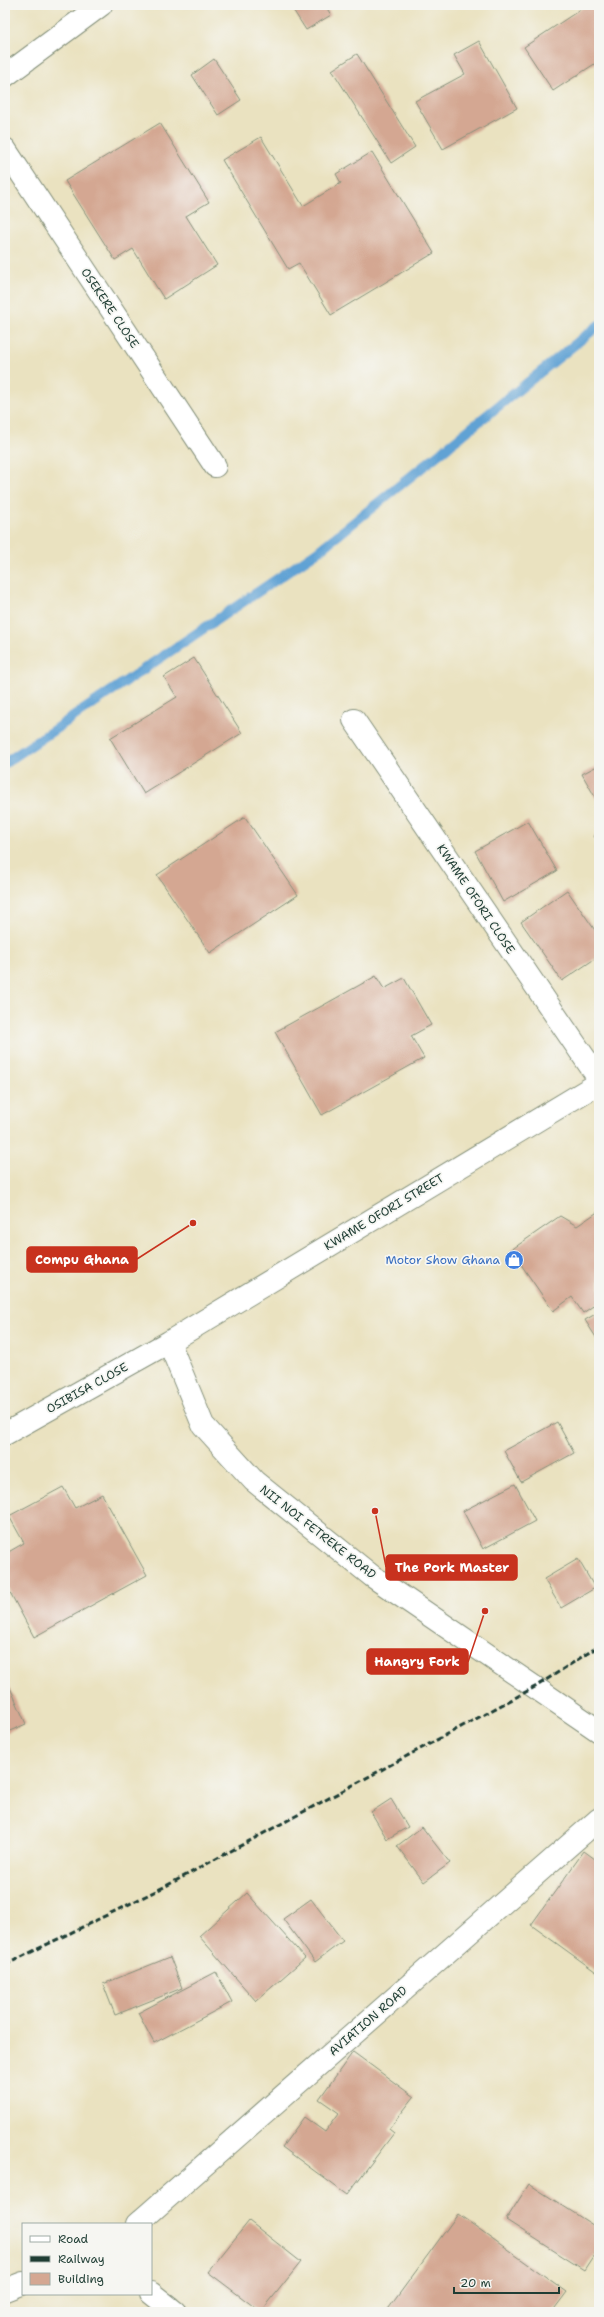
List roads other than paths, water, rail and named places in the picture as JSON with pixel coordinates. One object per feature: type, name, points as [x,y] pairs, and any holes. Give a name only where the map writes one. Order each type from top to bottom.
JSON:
[{"type":"street","points":[[5,76],[101,5]]},
{"type":"street","name":"OSEKERE CLOSE","points":[[5,149],[215,466]]},
{"type":"street","name":"KWAME OFORI CLOSE","points":[[354,720],[599,1079]]},
{"type":"street","name":"KWAME OFORI STREET","points":[[170,1342],[599,1082]]},
{"type":"street","name":"OSIBISA CLOSE","points":[[5,1434],[170,1342]]},
{"type":"street","name":"NII NOI FETREKE ROAD","points":[[170,1342],[203,1425],[254,1481],[372,1576],[599,1731]]},
{"type":"street","name":"AVIATION ROAD","points":[[138,2223],[599,1819]]},
{"type":"street","points":[[5,2290],[22,2283]]},
{"type":"street","points":[[152,2294],[175,2312]]},
{"type":"waterway","points":[[5,763],[317,552],[599,325]]},
{"type":"railway","points":[[5,1965],[164,1887],[535,1687],[599,1646]]},
{"type":"place","name":"Compu Ghana","points":[[193,1223]]},
{"type":"place","name":"Motor Show Ghana","points":[[514,1260]]},
{"type":"place","name":"The Pork Master","points":[[375,1511]]},
{"type":"place","name":"Hangry Fork","points":[[485,1611]]}]
